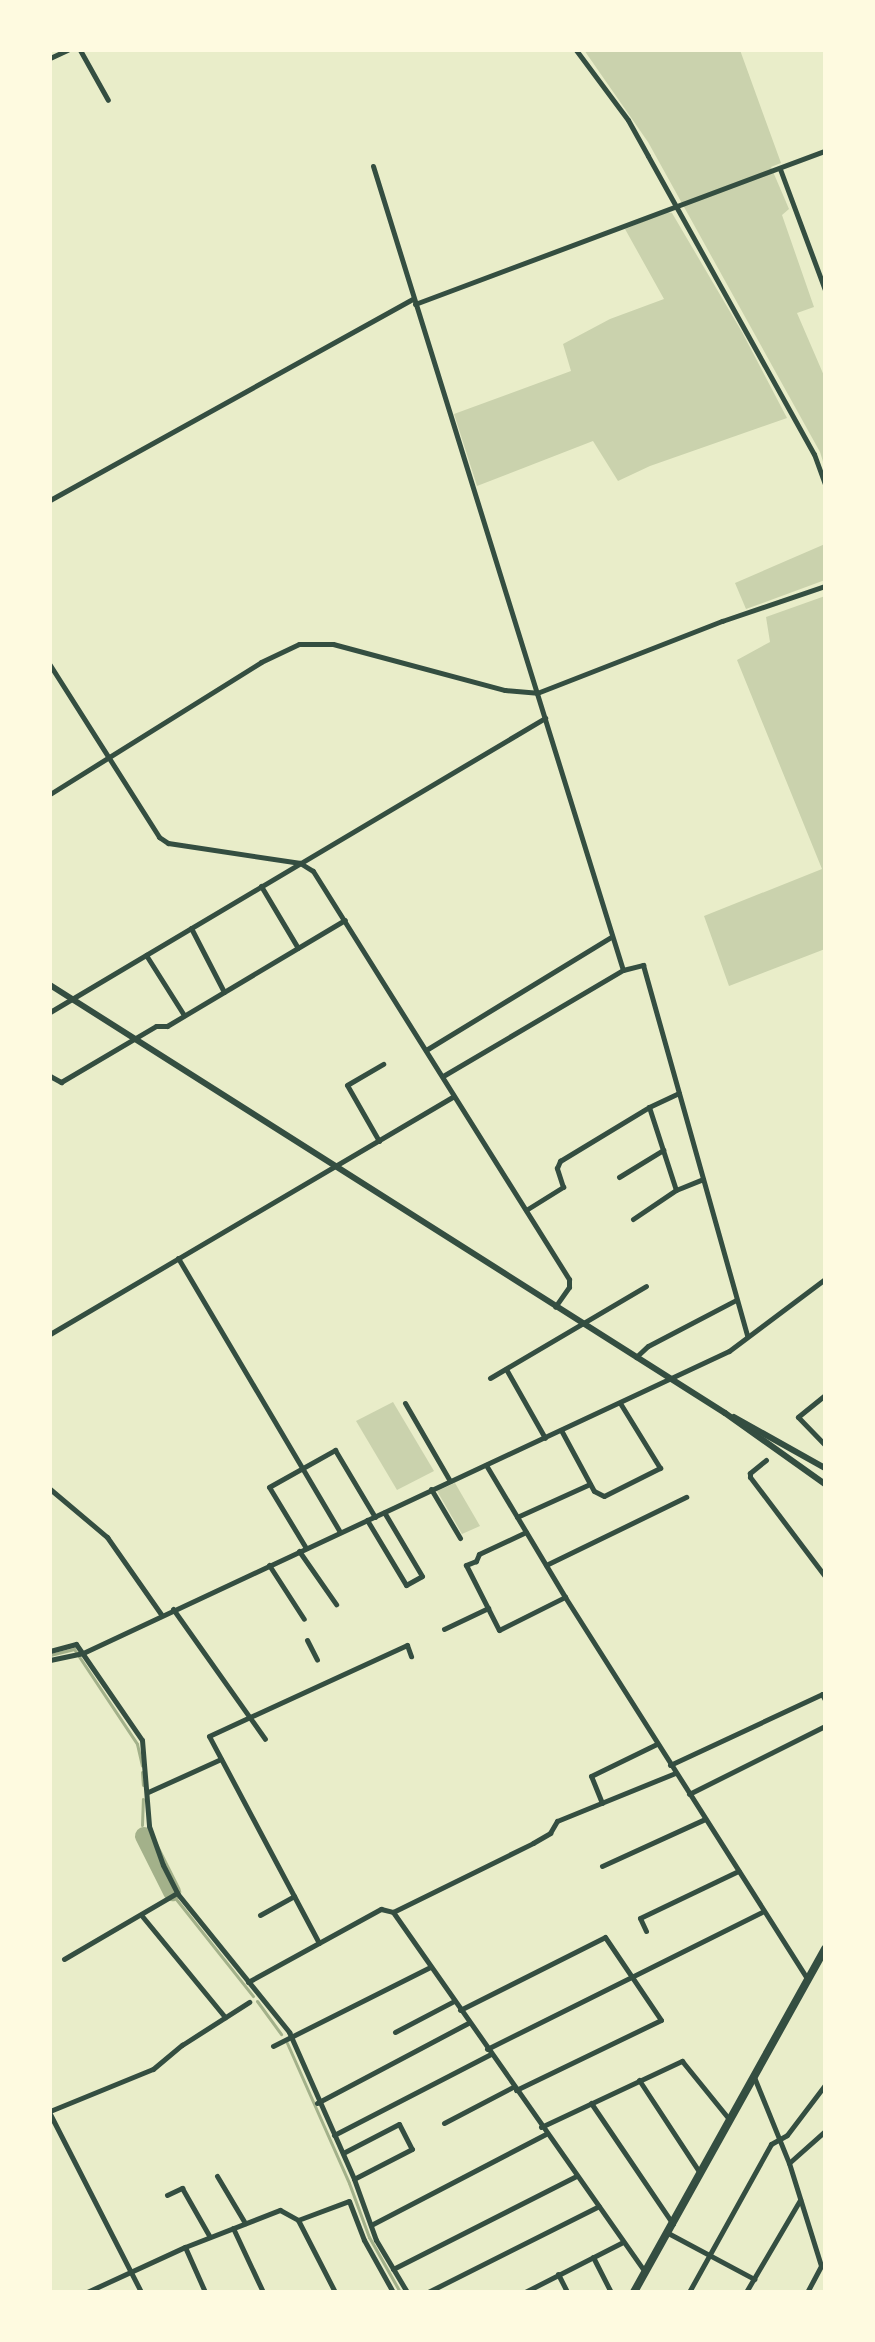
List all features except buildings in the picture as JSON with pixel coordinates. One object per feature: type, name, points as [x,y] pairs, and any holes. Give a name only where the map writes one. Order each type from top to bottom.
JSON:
[{"type":"main road","points":[[634,2292],[825,1949]]},
{"type":"street","points":[[50,58],[67,50]]},
{"type":"street","points":[[80,50],[108,100]]},
{"type":"street","points":[[576,50],[628,120],[814,454],[825,485]]},
{"type":"street","points":[[50,500],[414,301],[825,151]]},
{"type":"street","points":[[373,166],[623,970]]},
{"type":"street","points":[[780,169],[825,290]]},
{"type":"street","points":[[50,794],[261,662],[299,644],[333,644],[505,690],[537,693],[722,621],[825,586]]},
{"type":"street","points":[[50,665],[152,828],[168,843],[300,863],[313,871],[569,1279],[569,1287],[555,1307]]},
{"type":"street","points":[[50,1012],[545,718]]},
{"type":"street","points":[[261,886],[298,948]]},
{"type":"street","points":[[50,1076],[61,1082],[135,1037],[184,1016],[345,920]]},
{"type":"street","points":[[191,928],[224,992]]},
{"type":"street","points":[[426,1050],[611,937]]},
{"type":"street","points":[[146,955],[184,1016]]},
{"type":"street","points":[[443,1076],[623,970],[643,965],[747,1337]]},
{"type":"street","points":[[50,985],[725,1413],[825,1484]]},
{"type":"street","points":[[379,1141],[347,1085],[383,1064]]},
{"type":"street","points":[[526,1210],[563,1187],[557,1168],[560,1161],[598,1141],[649,1107],[679,1093]]},
{"type":"street","points":[[50,1334],[453,1097]]},
{"type":"street","points":[[649,1107],[676,1190]]},
{"type":"street","points":[[619,1177],[663,1150]]},
{"type":"street","points":[[633,1219],[676,1190],[703,1179]]},
{"type":"street","points":[[178,1258],[340,1532]]},
{"type":"street","points":[[50,1660],[83,1653],[729,1351],[825,1279]]},
{"type":"street","points":[[490,1378],[646,1286]]},
{"type":"street","points":[[636,1357],[648,1346],[736,1300]]},
{"type":"street","points":[[506,1369],[545,1438]]},
{"type":"street","points":[[825,1395],[798,1417],[825,1445]]},
{"type":"street","points":[[405,1403],[450,1481]]},
{"type":"street","points":[[561,1430],[597,1495],[604,1496],[660,1468],[620,1403]]},
{"type":"street","points":[[725,1413],[825,1468]]},
{"type":"street","points":[[336,1604],[269,1487],[335,1450],[375,1517]]},
{"type":"street","points":[[766,1460],[750,1473],[750,1477],[825,1576]]},
{"type":"street","points":[[486,1465],[565,1597],[807,1979]]},
{"type":"street","points":[[517,1517],[590,1484]]},
{"type":"street","points":[[50,1489],[107,1537],[161,1614]]},
{"type":"street","points":[[431,1489],[460,1538]]},
{"type":"street","points":[[546,1565],[686,1497]]},
{"type":"street","points":[[367,1520],[406,1585],[422,1576],[384,1512]]},
{"type":"street","points":[[526,1532],[479,1554],[476,1561],[466,1565],[499,1630],[565,1597]]},
{"type":"street","points":[[269,1565],[304,1619]]},
{"type":"street","points":[[444,1629],[488,1608]]},
{"type":"street","points":[[173,1609],[265,1739]]},
{"type":"street","points":[[307,1640],[317,1660]]},
{"type":"street","points":[[50,1651],[76,1644],[142,1740],[149,1826],[177,1893],[291,2037],[317,2103],[343,2153],[371,2225],[407,2292]]},
{"type":"street","points":[[319,1943],[209,1736],[407,1645],[411,1656]]},
{"type":"street","points":[[670,1765],[822,1694],[825,1700]]},
{"type":"street","points":[[689,1794],[825,1726]]},
{"type":"street","points":[[602,1803],[591,1776],[657,1744]]},
{"type":"street","points":[[148,1792],[221,1759]]},
{"type":"street","points":[[248,1982],[381,1909],[393,1912],[547,1835],[557,1821],[675,1773]]},
{"type":"street","points":[[602,1866],[705,1819]]},
{"type":"street","points":[[646,1931],[640,1918],[738,1871]]},
{"type":"street","points":[[64,1959],[177,1893]]},
{"type":"street","points":[[260,1915],[294,1896]]},
{"type":"street","points":[[334,2135],[764,1911]]},
{"type":"street","points":[[393,1912],[645,2272]]},
{"type":"street","points":[[142,1916],[225,2017]]},
{"type":"street","points":[[444,2123],[661,2020],[605,1937],[460,2010]]},
{"type":"street","points":[[273,2046],[430,1967]]},
{"type":"street","points":[[395,2032],[454,2001]]},
{"type":"street","points":[[141,2292],[50,2112],[153,2069],[182,2045],[249,2002]]},
{"type":"street","points":[[317,2103],[468,2023]]},
{"type":"street","points":[[541,2127],[684,2062],[721,2113],[730,2119]]},
{"type":"street","points":[[753,2077],[760,2086],[789,2163],[821,2266],[807,2292]]},
{"type":"street","points":[[639,2080],[700,2174]]},
{"type":"street","points":[[689,2292],[771,2144],[787,2135],[825,2085]]},
{"type":"street","points":[[591,2103],[673,2224]]},
{"type":"street","points":[[343,2153],[399,2124],[412,2149],[354,2179]]},
{"type":"street","points":[[789,2163],[825,2131]]},
{"type":"street","points":[[371,2225],[546,2134]]},
{"type":"street","points":[[217,2176],[245,2223]]},
{"type":"street","points":[[393,2269],[576,2176]]},
{"type":"street","points":[[167,2195],[182,2188],[210,2237]]},
{"type":"street","points":[[746,2292],[801,2199]]},
{"type":"street","points":[[298,2220],[349,2201],[364,2240],[393,2292]]},
{"type":"street","points":[[428,2292],[599,2206]]},
{"type":"street","points":[[354,2213],[365,2208]]},
{"type":"street","points":[[87,2292],[133,2274],[185,2247],[280,2210],[298,2220],[335,2292]]},
{"type":"street","points":[[233,2228],[263,2292]]},
{"type":"street","points":[[668,2233],[754,2279]]},
{"type":"street","points":[[525,2292],[623,2242]]},
{"type":"street","points":[[185,2247],[205,2292]]},
{"type":"street","points":[[593,2257],[611,2292]]},
{"type":"street","points":[[558,2274],[567,2292]]},
{"type":"green space","points":[[584,50],[740,50],[781,163],[771,167],[789,209],[782,215],[814,307],[797,313],[825,378],[825,468],[820,452],[648,142]]},
{"type":"green space","points":[[667,212],[672,213],[742,332],[787,418],[650,466],[618,481],[593,441],[477,486],[454,414],[571,371],[563,344],[610,319],[664,299],[625,229]]},
{"type":"green space","points":[[825,544],[825,580],[746,609],[735,583]]},
{"type":"green space","points":[[825,596],[825,949],[729,986],[704,916],[822,869],[737,660],[770,642],[766,617]]},
{"type":"green space","points":[[393,1402],[434,1471],[397,1490],[356,1421]]},
{"type":"green space","points":[[455,1483],[480,1526],[462,1534],[437,1491]]},
{"type":"waterway","points":[[50,1655],[74,1649],[137,1744],[142,1765]]},
{"type":"waterway","points":[[142,1772],[143,1785]]},
{"type":"waterway","points":[[142,1825],[143,1799]]},
{"type":"waterway","points":[[144,1836],[172,1892]]},
{"type":"waterway","points":[[176,1899],[253,1996]]},
{"type":"waterway","points":[[257,2001],[281,2034]]},
{"type":"waterway","points":[[287,2043],[349,2183],[369,2237],[400,2292]]}]
